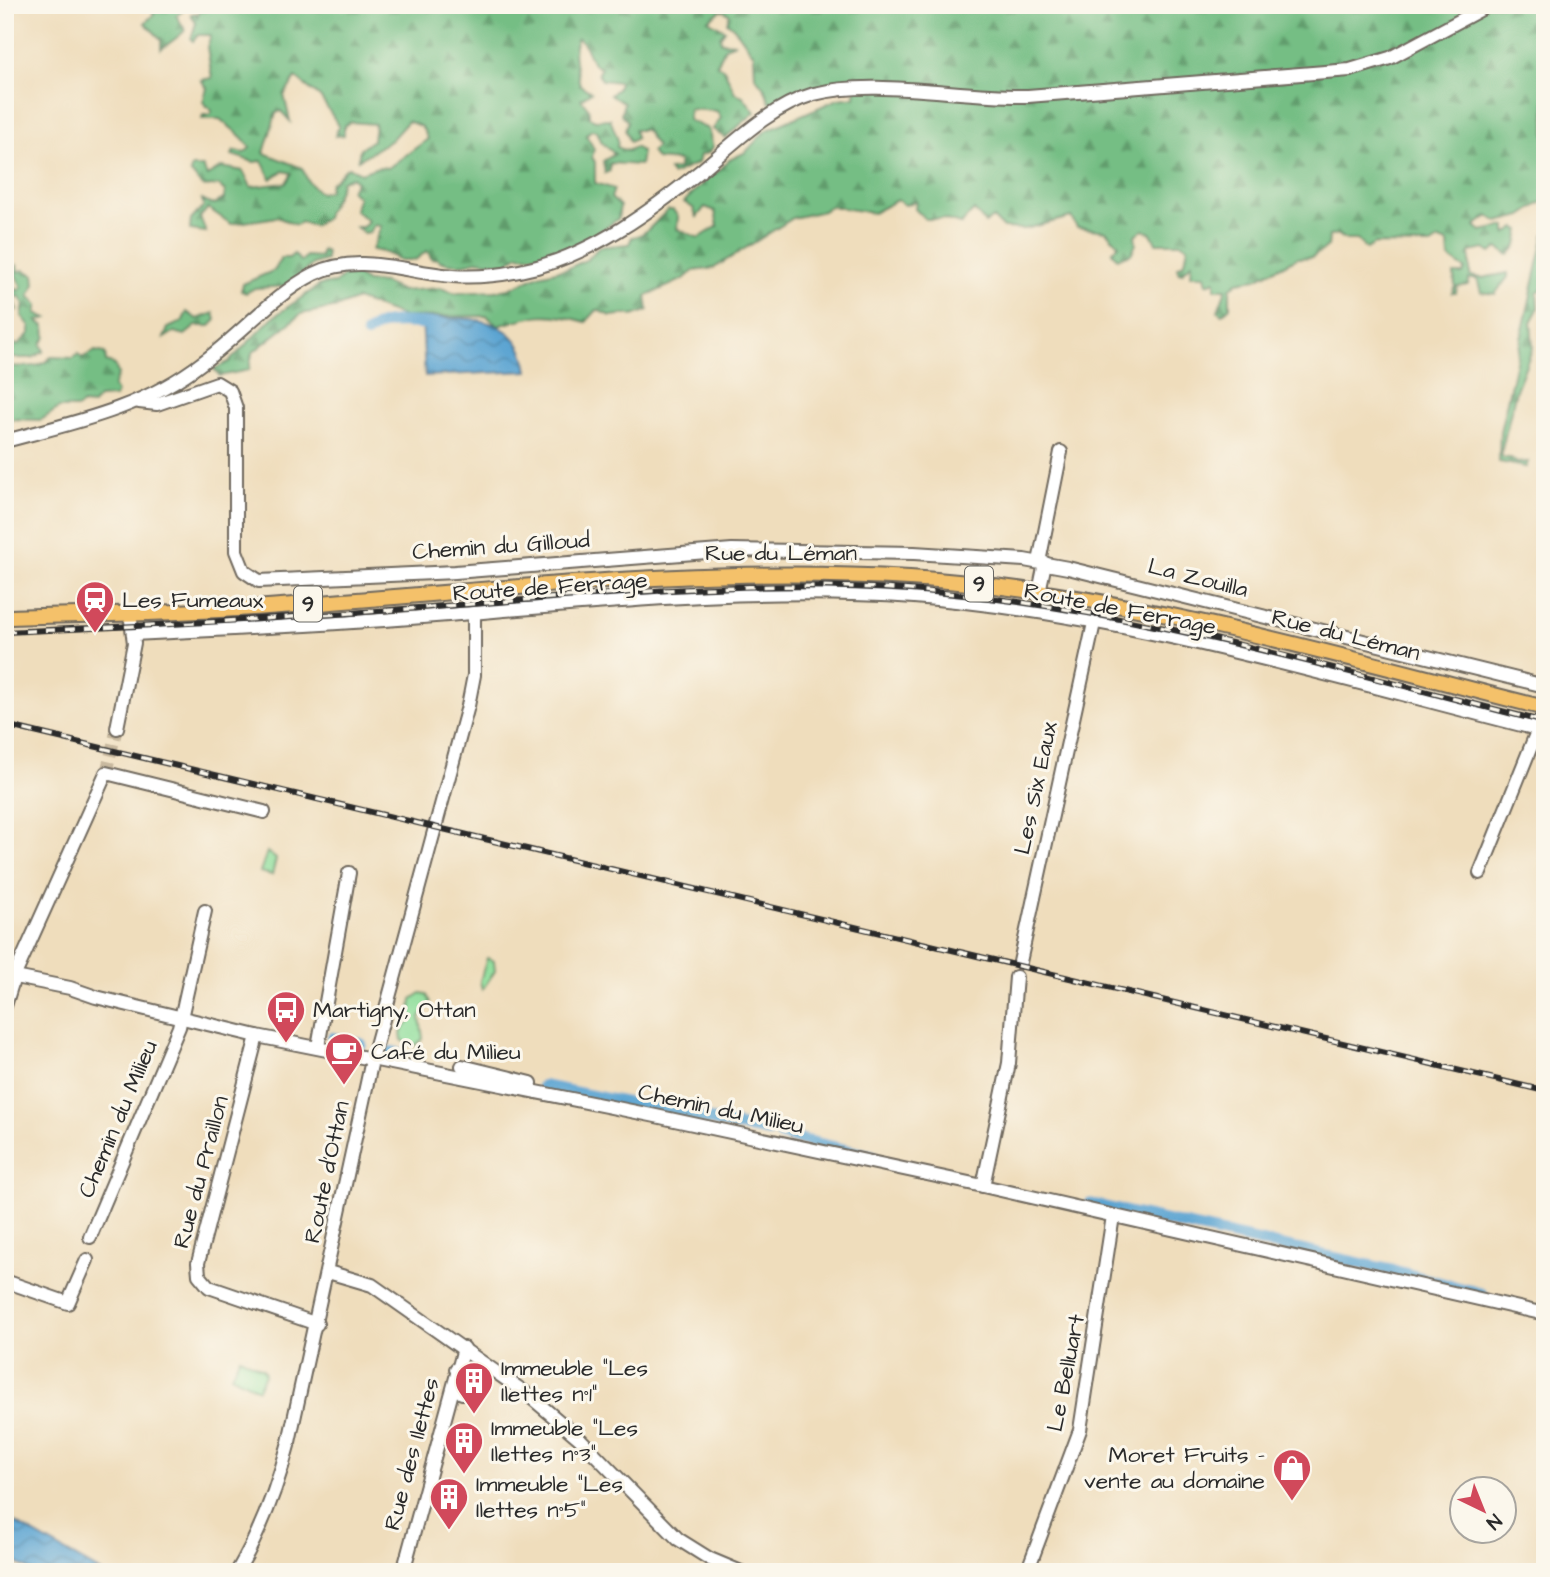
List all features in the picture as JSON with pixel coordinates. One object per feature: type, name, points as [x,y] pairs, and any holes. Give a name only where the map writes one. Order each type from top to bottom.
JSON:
[{"type":"main road","name":"Rue du Léman","points":[[5,617],[287,606],[725,575],[800,573],[896,577],[1039,592],[1202,624],[1545,708]]},
{"type":"street","points":[[5,441],[102,416],[139,402],[188,373],[295,286],[326,270],[371,264],[473,276],[524,270],[570,255],[659,202],[752,128],[811,95],[846,88],[990,97],[1115,90],[1350,70],[1390,58],[1489,5]]},
{"type":"street","name":"Chemin du Gilloud","points":[[139,402],[152,405],[213,384],[223,384],[230,391],[236,408],[236,551],[244,571],[266,583],[732,550],[887,552],[1042,563]]},
{"type":"street","points":[[1039,592],[1062,452]]},
{"type":"street","name":"La Zouilla","points":[[1042,563],[1545,686]]},
{"type":"street","name":"Route de Ferrage","points":[[133,634],[328,624],[701,596],[793,594],[912,597],[1003,607],[1195,644],[1541,730]]},
{"type":"street","name":"Route d'Ottan","points":[[237,1572],[278,1484],[317,1324],[372,1060],[468,706],[474,675],[474,612]]},
{"type":"street","points":[[117,728],[133,634],[130,613]]},
{"type":"street","name":"Les Six Eaux","points":[[1020,962],[1094,623]]},
{"type":"street","points":[[1480,873],[1541,730]]},
{"type":"street","points":[[5,1006],[10,976],[106,773],[264,812]]},
{"type":"street","points":[[318,1047],[349,873]]},
{"type":"street","name":"Chemin du Milieu","points":[[90,1237],[182,1017],[205,912]]},
{"type":"street","name":"Chemin du Milieu","points":[[10,976],[257,1036],[638,1112],[983,1186],[1545,1314]]},
{"type":"street","points":[[983,1186],[1009,1063],[1016,977]]},
{"type":"street","name":"Rue du Praillon","points":[[257,1036],[198,1264],[199,1275],[209,1287],[317,1324]]},
{"type":"street","points":[[462,1066],[531,1083]]},
{"type":"street","name":"Le Belluart","points":[[1027,1572],[1080,1430],[1113,1216]]},
{"type":"street","points":[[5,1281],[68,1303],[87,1260]]},
{"type":"street","points":[[328,1272],[372,1285],[464,1348],[553,1413],[678,1539],[710,1559],[741,1572]]},
{"type":"street","name":"Rue des Ilettes","points":[[403,1572],[456,1369],[464,1348]]},
{"type":"street","points":[[456,1369],[466,1375],[462,1393]]},
{"type":"green space","points":[[144,5],[1545,5],[1545,200],[1522,216],[1498,222],[1488,216],[1475,226],[1481,231],[1506,226],[1506,234],[1516,228],[1520,230],[1517,246],[1509,255],[1497,248],[1491,253],[1485,249],[1470,252],[1470,276],[1482,278],[1508,273],[1508,277],[1495,294],[1481,292],[1477,279],[1469,279],[1468,285],[1457,287],[1456,293],[1452,293],[1455,286],[1454,274],[1463,274],[1465,269],[1449,258],[1448,243],[1439,240],[1431,245],[1375,244],[1366,249],[1357,240],[1346,240],[1337,234],[1329,236],[1328,247],[1312,257],[1297,258],[1256,279],[1237,282],[1230,289],[1230,307],[1222,314],[1218,311],[1226,289],[1215,289],[1215,281],[1207,284],[1205,275],[1191,275],[1192,263],[1182,273],[1178,272],[1178,267],[1185,262],[1188,247],[1182,243],[1156,243],[1151,233],[1143,230],[1135,235],[1136,244],[1131,254],[1117,258],[1112,252],[1119,245],[1106,231],[1077,227],[1071,217],[1025,229],[1003,228],[993,218],[985,223],[974,210],[961,224],[943,219],[925,219],[915,209],[916,201],[905,205],[897,200],[873,213],[830,206],[823,211],[793,218],[714,268],[693,271],[684,279],[646,296],[648,310],[633,316],[611,316],[597,310],[586,322],[542,315],[498,326],[487,316],[404,317],[357,299],[338,307],[301,314],[252,353],[249,370],[220,376],[214,369],[229,362],[272,318],[320,285],[335,283],[345,275],[354,274],[367,282],[384,283],[402,291],[440,288],[456,293],[495,291],[509,289],[539,275],[569,268],[588,259],[599,247],[629,244],[632,237],[647,230],[668,210],[673,210],[678,216],[677,229],[699,238],[718,226],[715,211],[705,207],[697,217],[693,208],[684,202],[704,182],[706,176],[718,172],[729,160],[746,152],[765,131],[838,99],[855,97],[856,83],[840,79],[818,88],[789,93],[776,104],[770,103],[765,89],[755,76],[754,54],[727,22],[730,15],[722,10],[708,20],[725,30],[720,37],[721,42],[735,43],[725,47],[717,65],[724,69],[735,93],[743,96],[755,112],[725,138],[713,129],[721,118],[717,111],[689,109],[688,120],[708,129],[713,147],[708,153],[700,155],[698,163],[672,175],[669,170],[678,169],[679,161],[656,159],[651,152],[657,147],[645,130],[634,130],[636,138],[630,142],[625,130],[628,121],[621,114],[624,103],[610,95],[618,88],[619,82],[602,80],[598,73],[601,68],[593,63],[578,38],[575,61],[580,85],[591,92],[581,99],[589,109],[589,117],[595,120],[610,119],[618,140],[617,147],[627,151],[635,147],[642,152],[640,165],[610,163],[610,171],[605,173],[603,161],[615,154],[602,143],[597,131],[591,130],[586,135],[594,149],[592,157],[595,162],[595,183],[614,189],[611,198],[620,206],[618,219],[571,246],[544,254],[518,255],[506,264],[476,260],[461,264],[449,263],[432,259],[427,251],[415,260],[400,260],[384,252],[372,250],[381,226],[374,225],[370,232],[364,233],[356,227],[363,227],[368,221],[355,210],[358,197],[351,190],[356,182],[352,177],[341,181],[326,218],[314,226],[301,222],[296,225],[277,217],[231,224],[208,208],[200,217],[206,232],[190,230],[191,220],[204,206],[202,200],[212,205],[224,199],[225,191],[218,185],[201,185],[190,172],[192,167],[203,167],[207,176],[222,167],[243,171],[251,187],[286,183],[292,173],[283,171],[271,179],[262,161],[254,162],[232,155],[234,151],[244,153],[250,148],[236,132],[220,119],[202,119],[203,115],[210,115],[212,111],[203,102],[207,88],[201,80],[212,78],[207,47],[211,35],[198,35],[193,41],[191,39],[196,23],[191,14],[196,13],[197,17],[200,10],[188,7],[176,15],[185,30],[161,49],[161,39],[145,23],[155,13]],"holes":[[[296,78],[320,97],[339,126],[335,136],[344,135],[344,126],[350,122],[375,124],[373,140],[360,149],[358,160],[391,140],[408,121],[422,127],[428,139],[388,168],[378,167],[361,173],[348,167],[330,184],[329,191],[320,193],[309,183],[302,168],[264,153],[276,113],[281,111],[290,121],[284,95]]]},
{"type":"green space","points":[[1545,233],[1545,286],[1537,293],[1538,309],[1531,322],[1533,347],[1516,390],[1501,453],[1503,458],[1511,458],[1517,463],[1528,462],[1526,467],[1499,462],[1500,432]]},
{"type":"green space","points":[[322,250],[326,252],[326,260],[313,264],[289,286],[255,288],[246,293],[241,291],[243,284],[275,270],[281,258],[289,258],[294,254],[301,262],[306,256],[320,257]]},
{"type":"green space","points":[[17,265],[18,272],[24,270],[34,275],[35,284],[29,296],[38,305],[36,313],[47,318],[37,321],[45,326],[46,337],[41,344],[44,351],[32,358],[5,358],[5,349],[13,350],[14,344],[18,345],[30,333],[30,326],[22,316],[24,304],[19,296],[13,298],[17,310],[5,316],[7,287],[12,285],[18,291],[22,287],[12,268]]},
{"type":"green space","points":[[187,312],[197,319],[214,313],[216,320],[210,326],[196,326],[185,335],[174,332],[164,338],[168,328],[182,322]]},
{"type":"green space","points":[[95,351],[105,353],[106,362],[115,365],[118,374],[113,387],[117,392],[115,397],[98,398],[93,405],[82,404],[78,408],[59,408],[41,420],[13,419],[5,424],[5,367],[36,366],[51,357],[73,358],[78,354],[82,358]]},
{"type":"green space","points":[[267,852],[276,859],[272,875],[260,872]]},
{"type":"green space","points":[[487,958],[494,961],[495,971],[482,990],[480,981]]},
{"type":"green space","points":[[421,993],[426,994],[431,1002],[420,1017],[423,1039],[414,1046],[402,1040],[401,1033],[410,1020],[412,999]]},
{"type":"green space","points":[[240,1357],[263,1369],[265,1374],[258,1389],[231,1375]]},
{"type":"green space","points":[[433,1492],[442,1494],[445,1511],[429,1507]]},
{"type":"water","points":[[422,318],[473,319],[503,329],[514,338],[523,352],[528,371],[425,376]]},
{"type":"water","points":[[5,1517],[101,1572],[33,1572],[5,1556]]},
{"type":"waterway","points":[[367,333],[382,324],[437,324]]},
{"type":"waterway","points":[[333,1038],[361,1044]]},
{"type":"waterway","points":[[391,1052],[401,1054]]},
{"type":"waterway","points":[[543,1086],[769,1132]]},
{"type":"waterway","points":[[781,1135],[872,1156]]},
{"type":"waterway","points":[[1090,1204],[1399,1272],[1482,1294]]},
{"type":"tunnel","points":[[106,773],[117,728]]},
{"type":"railway","points":[[5,632],[288,617],[684,589],[797,586],[910,590],[991,598],[1151,625],[1230,642],[1545,722]]},
{"type":"railway","points":[[5,725],[1545,1091]]},
{"type":"place","name":"Les Fumeaux","points":[[95,634]]},
{"type":"place","name":"Martigny, Ottan","points":[[286,1044]]},
{"type":"place","name":"Café du Milieu","points":[[344,1086]]},
{"type":"place","name":"Immeuble \"Les Ilettes n°1\"","points":[[474,1415]]},
{"type":"place","name":"Immeuble \"Les Ilettes n°3\"","points":[[464,1475]]},
{"type":"place","name":"Moret Fruits - vente au domaine","points":[[1292,1502]]},
{"type":"place","name":"Immeuble \"Les Ilettes n°5\"","points":[[449,1531]]}]
